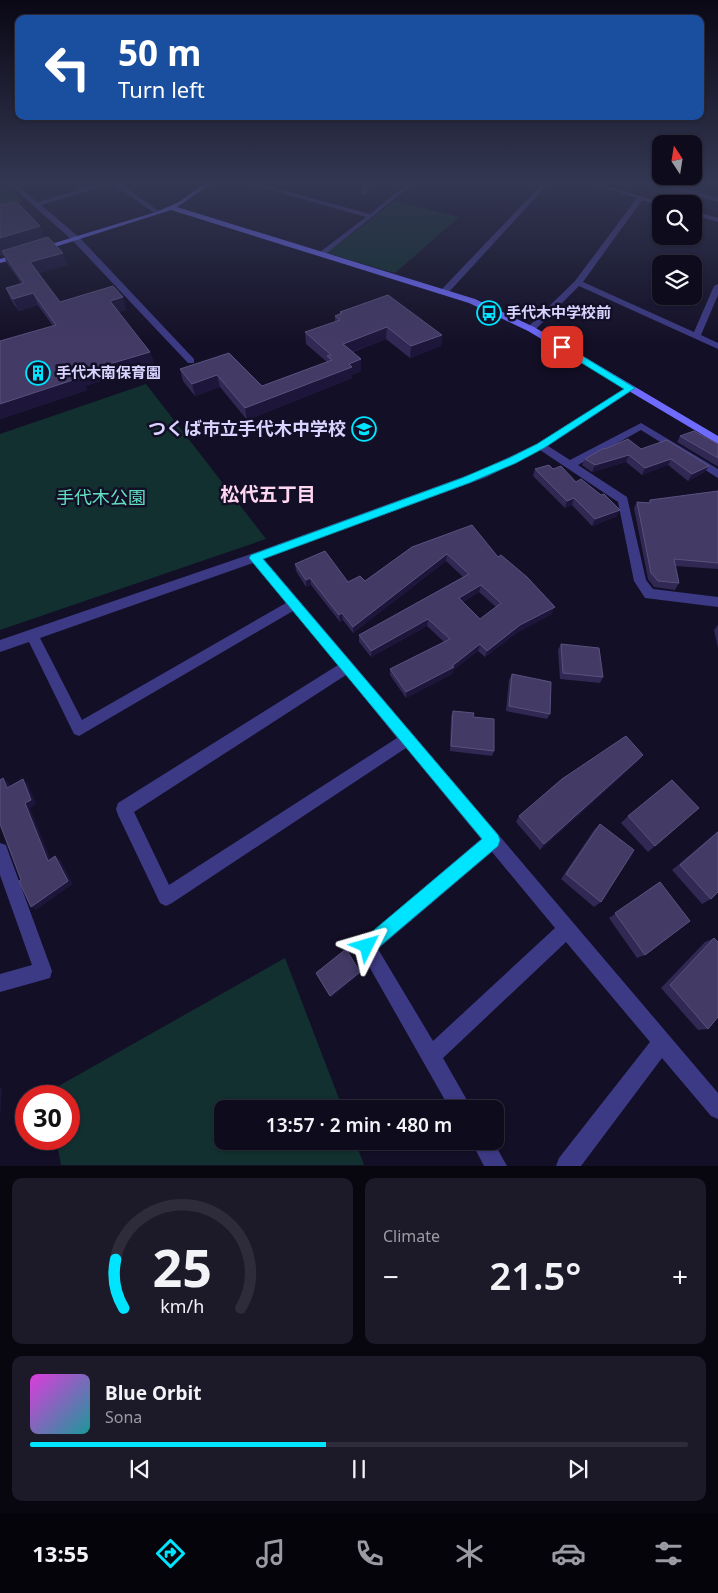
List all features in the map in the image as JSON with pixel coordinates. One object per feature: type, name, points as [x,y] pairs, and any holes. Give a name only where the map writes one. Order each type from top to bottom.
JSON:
[{"type":"street","points":[[72,235],[191,361]]},
{"type":"street","points":[[32,251],[88,235]]},
{"type":"street","points":[[262,235],[472,301],[531,329],[718,440]]},
{"type":"street","points":[[323,254],[346,235]]},
{"type":"street","points":[[445,291],[497,235]]},
{"type":"street","points":[[531,329],[578,283],[613,235]]},
{"type":"street","points":[[0,261],[24,254]]},
{"type":"street","points":[[578,283],[718,346]]},
{"type":"street","points":[[696,336],[718,286]]},
{"type":"street","points":[[0,646],[255,558],[483,474],[541,446],[630,388]]},
{"type":"street","points":[[569,465],[641,426],[718,474]]},
{"type":"street","points":[[541,446],[623,500],[640,581],[648,594],[718,602]]},
{"type":"street","points":[[255,558],[718,1109]]},
{"type":"street","points":[[32,635],[79,729],[294,604]]},
{"type":"street","points":[[347,667],[124,809],[166,897],[408,739]]},
{"type":"street","points":[[457,1100],[367,946],[492,840]]},
{"type":"street","points":[[0,851],[43,971],[0,983]]},
{"type":"street","points":[[431,1056],[567,929]]},
{"type":"street","points":[[567,1166],[662,1042]]},
{"type":"street","points":[[486,1150],[496,1166]]},
{"type":"green space","points":[[349,235],[438,235],[395,273],[326,253]]},
{"type":"green space","name":"手代木公園","points":[[146,384],[266,539],[0,630],[0,434]]},
{"type":"green space","points":[[285,958],[340,1100],[214,1100],[214,1150],[358,1150],[364,1165],[61,1165],[58,1150],[80,1150],[80,1085],[60,1085]]},
{"type":"building","points":[[48,237],[63,253],[30,262],[60,302],[113,286],[123,297],[110,301],[150,352],[79,373],[82,377],[0,404],[0,341],[56,325],[33,293],[13,299],[6,288],[24,283],[2,251]]},
{"type":"building","points":[[388,295],[442,335],[411,346],[387,327],[343,344],[361,359],[349,364],[352,367],[245,408],[217,375],[192,384],[180,369],[229,353],[262,386],[332,360],[327,356],[331,355],[305,332],[340,320],[335,316],[342,313],[340,312]]},
{"type":"building","points":[[694,431],[718,444],[718,458],[680,436]]},
{"type":"building","points":[[628,439],[641,449],[667,440],[709,466],[692,474],[671,459],[645,468],[629,455],[595,465],[585,459],[604,448]]},
{"type":"building","points":[[549,465],[553,469],[561,466],[576,482],[581,479],[601,495],[604,494],[620,510],[595,519],[574,498],[567,501],[535,469]]},
{"type":"building","points":[[718,491],[718,563],[674,559],[679,583],[658,581],[651,573],[637,502],[650,503],[650,500]]},
{"type":"building","points":[[472,525],[498,557],[501,555],[527,577],[555,607],[520,625],[487,651],[480,644],[452,666],[454,667],[406,692],[390,669],[450,639],[428,619],[371,651],[359,635],[469,574],[447,554],[353,627],[342,613],[339,615],[310,578],[306,580],[295,564],[325,551],[348,582],[360,576],[365,581],[412,547]],"holes":[[[481,585],[501,603],[480,619],[459,598]]]},
{"type":"building","points":[[561,644],[599,648],[603,677],[563,673]]},
{"type":"building","points":[[512,674],[551,682],[550,714],[509,706]]},
{"type":"building","points":[[453,711],[474,713],[473,717],[494,719],[494,751],[451,746]]},
{"type":"building","points":[[626,736],[643,755],[544,844],[519,816],[562,779]]},
{"type":"building","points":[[3,778],[7,788],[23,779],[31,800],[25,803],[48,861],[55,856],[68,881],[31,907],[19,881],[21,880],[0,824],[0,780]]},
{"type":"building","points":[[672,780],[699,808],[655,846],[628,816]]},
{"type":"building","points":[[600,824],[634,850],[601,902],[566,874]]},
{"type":"building","points":[[718,832],[718,892],[711,899],[680,865]]},
{"type":"building","points":[[660,882],[690,921],[645,955],[615,913]]},
{"type":"building","points":[[714,938],[718,942],[718,1017],[708,1029],[670,985]]},
{"type":"building","points":[[346,949],[360,972],[330,996],[316,973]]},
{"type":"place","name":"手代木中学校前","points":[[489,313]]},
{"type":"place","name":"手代木南保育園","points":[[38,373]]},
{"type":"place","name":"つくば市立手代木中学校","points":[[364,429]]},
{"type":"district","name":"松代五丁目","points":[[268,494]]},
{"type":"route","points":[[367,946],[492,840],[255,558],[483,474],[541,446],[630,388],[562,347]]}]
